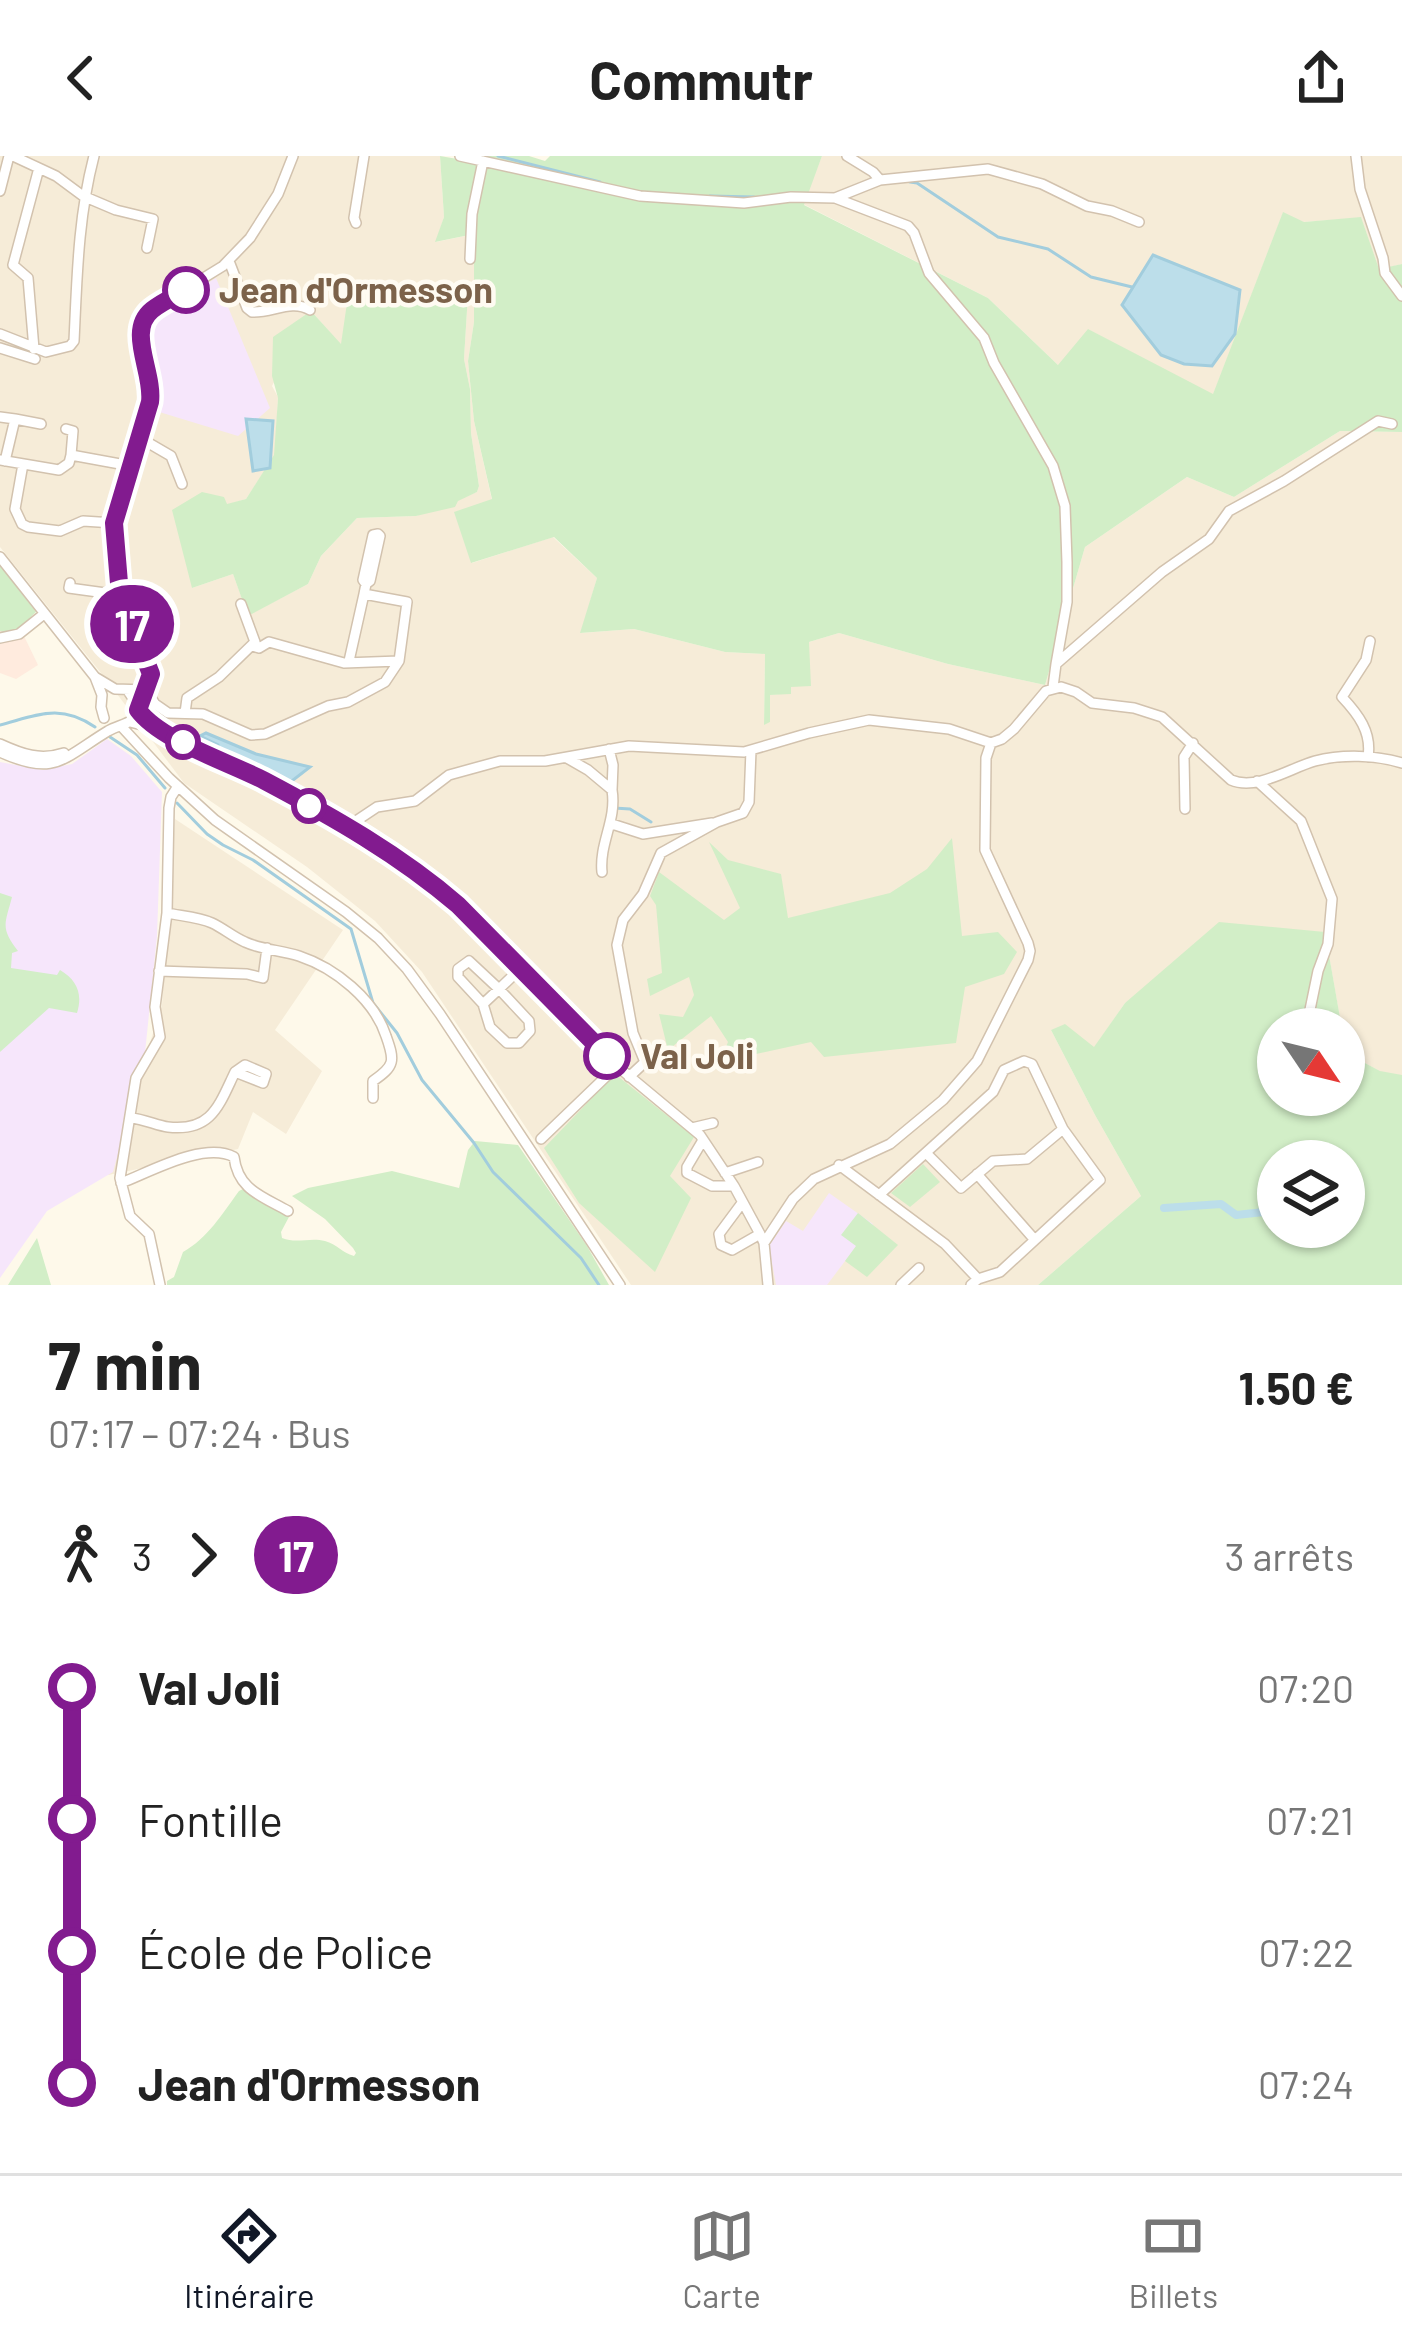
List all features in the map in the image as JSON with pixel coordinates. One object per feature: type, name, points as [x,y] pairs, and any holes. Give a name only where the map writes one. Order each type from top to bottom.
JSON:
[{"type":"street","points":[[0,191],[11,156],[56,176],[83,196],[153,219],[147,248]]},
{"type":"street","points":[[0,348],[56,352],[74,341],[79,232],[94,156]]},
{"type":"street","points":[[0,748],[38,765],[53,764],[126,726],[138,708],[151,674],[120,595],[114,523],[152,391],[140,342],[146,316],[229,261],[262,223],[293,156]]},
{"type":"street","points":[[355,221],[364,156]]},
{"type":"street","points":[[460,156],[659,199],[754,203],[835,197],[880,180],[988,169],[1139,221]]},
{"type":"street","points":[[847,156],[880,180]]},
{"type":"street","points":[[1356,156],[1360,189],[1385,273],[1402,296]]},
{"type":"street","points":[[470,259],[472,214],[483,161]]},
{"type":"street","points":[[34,354],[28,278],[13,265],[39,168]]},
{"type":"street","points":[[835,197],[908,226],[914,233],[929,274],[984,338],[1053,466],[1065,506],[1067,562],[1067,602],[1053,687]]},
{"type":"street","points":[[229,261],[252,312],[291,305],[310,310]]},
{"type":"street","points":[[0,334],[34,354]]},
{"type":"street","points":[[0,417],[41,424]]},
{"type":"street","points":[[15,419],[3,460],[59,470],[69,463],[71,454],[73,431],[66,429]]},
{"type":"street","points":[[1055,664],[1162,572],[1209,539],[1229,511],[1378,421],[1392,424]]},
{"type":"street","points":[[140,438],[171,456],[182,484]]},
{"type":"street","points":[[71,454],[131,466]]},
{"type":"street","points":[[23,464],[15,509],[22,524],[60,531],[83,521],[114,523]]},
{"type":"street","points":[[0,557],[95,677],[115,689],[146,690],[168,713],[215,718],[251,735],[266,734],[378,687],[392,675],[398,661],[407,602],[365,589],[349,662]]},
{"type":"street","points":[[70,584],[70,588],[120,595]]},
{"type":"street","points":[[185,713],[187,698],[219,676],[255,641],[241,604]]},
{"type":"street","points":[[0,638],[13,636],[44,614]]},
{"type":"street","points":[[1368,757],[1367,734],[1342,697],[1366,660],[1370,641]]},
{"type":"street","points":[[252,646],[269,642],[349,662],[398,661]]},
{"type":"street","points":[[0,748],[54,756],[96,733],[104,718],[95,677]]},
{"type":"street","points":[[347,827],[377,807],[415,801],[449,775],[500,761],[566,758],[628,746],[744,752],[869,720],[949,729],[991,743],[1014,729],[1053,687],[1068,688],[1092,703],[1148,711],[1173,725],[1240,784],[1319,760],[1368,757],[1402,763]]},
{"type":"street","points":[[102,701],[115,689]]},
{"type":"street","points":[[128,691],[154,728]]},
{"type":"street","points":[[104,718],[154,728],[262,780],[373,841],[433,884],[617,1066],[703,1140],[762,1238],[768,1285]]},
{"type":"street","points":[[126,726],[215,820],[378,938],[407,969],[620,1285]]},
{"type":"street","points":[[742,1203],[719,1234],[722,1245],[732,1250],[762,1238],[814,1178],[890,1144],[943,1100],[977,1061],[1030,951],[985,850],[986,758],[991,743]]},
{"type":"street","points":[[1185,808],[1184,758],[1192,743]]},
{"type":"street","points":[[602,872],[603,844],[615,806],[608,749]]},
{"type":"street","points":[[661,853],[742,813],[749,802],[751,750]]},
{"type":"street","points":[[566,758],[612,790]]},
{"type":"street","points":[[1257,782],[1301,821],[1331,892],[1328,944],[1310,1008]]},
{"type":"street","points":[[160,1285],[149,1234],[130,1216],[121,1167],[136,1078],[160,1037],[155,1007],[166,913],[171,797],[178,786]]},
{"type":"street","points":[[612,824],[643,834],[717,822]]},
{"type":"street","points":[[629,1077],[645,1062],[633,1033],[617,945],[622,920],[643,894],[661,853],[657,831]]},
{"type":"street","points":[[166,913],[208,921],[245,943],[297,955],[326,967],[355,990],[385,1029],[393,1058],[386,1073],[373,1082],[373,1097]]},
{"type":"street","points":[[159,971],[247,974],[262,979],[267,949]]},
{"type":"street","points":[[469,961],[529,1021],[530,1031],[519,1043],[507,1043],[490,1027],[483,1004],[458,977],[458,969],[469,961]]},
{"type":"street","points":[[483,1004],[519,970]]},
{"type":"street","points":[[839,1165],[879,1195],[945,1244],[974,1282],[1000,1272],[1100,1180],[1063,1130],[1032,1064],[1024,1061],[1004,1070],[993,1092],[879,1195]]},
{"type":"street","points":[[541,1139],[617,1066]]},
{"type":"street","points":[[131,1118],[170,1128],[202,1123],[215,1113],[235,1072]]},
{"type":"street","points":[[692,1128],[713,1123]]},
{"type":"street","points":[[926,1153],[961,1188],[993,1161],[1028,1159],[1063,1130]]},
{"type":"street","points":[[703,1140],[687,1173],[712,1186],[734,1186]]},
{"type":"street","points":[[121,1183],[171,1162],[226,1153],[234,1157],[242,1183],[288,1211]]},
{"type":"street","points":[[725,1174],[758,1162]]},
{"type":"street","points":[[977,1174],[1034,1239]]},
{"type":"street","points":[[901,1285],[919,1268]]},
{"type":"shaded area","points":[[0,156],[440,156],[444,217],[436,242],[474,234],[474,322],[468,361],[474,421],[492,500],[472,563],[553,537],[597,578],[581,633],[634,629],[725,652],[765,654],[764,723],[770,722],[770,695],[791,693],[809,642],[839,633],[1045,685],[1085,547],[1187,477],[1234,497],[1340,431],[1402,432],[1402,1083],[1365,1063],[1365,1008],[1338,1008],[1325,932],[1125,1003],[1094,1048],[1051,1030],[1141,1196],[1038,1285],[631,1285],[422,972],[375,921],[307,867],[184,783],[0,547]],"holes":[[[379,287],[400,296],[468,294],[464,359],[477,492],[416,516],[357,518],[321,556],[308,584],[248,615],[233,574],[192,588],[227,505],[246,499],[275,455],[278,397],[272,386],[311,311],[341,345],[365,293]]]},
{"type":"shaded area","points":[[822,156],[1402,156],[1402,264],[1379,270],[1361,218],[1303,222],[1283,213],[1213,395],[1089,330],[1059,366],[988,298],[803,204]]},
{"type":"shaded area","points":[[216,278],[270,408],[238,436],[156,411],[157,381],[147,336],[150,322]]},
{"type":"shaded area","points":[[0,631],[24,636],[38,665],[16,679],[0,673]]},
{"type":"shaded area","points":[[107,739],[131,756],[162,792],[157,936],[145,1053],[113,1172],[47,1211],[0,1278],[0,762],[43,770],[72,764]]},
{"type":"shaded area","points":[[175,819],[343,930],[275,1030],[322,1071],[286,1134],[253,1112],[238,1149],[108,1175],[162,1005]]},
{"type":"shaded area","points":[[829,1193],[873,1224],[827,1285],[776,1285],[769,1246],[786,1221],[803,1231]]},
{"type":"green space","points":[[440,156],[475,162],[473,156],[529,156],[545,161],[550,156],[822,156],[804,205],[988,298],[1058,365],[1088,329],[1213,394],[1283,212],[1304,222],[1361,217],[1379,269],[1402,264],[1402,432],[1340,431],[1234,497],[1187,477],[1085,547],[1045,685],[839,633],[809,642],[811,686],[770,695],[770,722],[764,725],[765,654],[725,652],[634,629],[580,633],[597,578],[554,537],[471,563],[454,512],[492,499],[474,421],[468,361],[474,322],[474,234],[435,242],[444,217]]},
{"type":"green space","points":[[406,285],[468,294],[464,359],[477,492],[455,507],[416,516],[357,518],[321,556],[308,584],[248,616],[233,574],[192,588],[172,510],[202,492],[224,497],[227,504],[246,499],[274,455],[278,398],[272,376],[273,337],[311,311],[341,344],[348,296],[379,287],[399,295]]},
{"type":"green space","points":[[0,565],[36,612],[20,627],[5,632],[0,631]]},
{"type":"green space","points":[[952,838],[962,936],[998,932],[1017,952],[1004,974],[965,987],[956,1043],[824,1057],[811,1042],[720,1062],[728,1042],[711,1016],[668,1050],[659,1014],[683,1017],[694,995],[689,977],[650,996],[647,979],[662,973],[656,905],[650,896],[659,872],[724,920],[740,908],[709,842],[728,860],[781,874],[788,918],[890,893],[927,869]]},
{"type":"green space","points":[[0,893],[12,897],[6,926],[18,951],[12,953],[11,968],[57,975],[60,970],[71,978],[79,1000],[77,1013],[49,1008],[0,1052]]},
{"type":"green space","points":[[1219,922],[1325,932],[1338,1008],[1257,1008],[1257,1116],[1365,1116],[1365,1063],[1402,1075],[1402,1285],[1038,1285],[1141,1196],[1051,1030],[1065,1024],[1094,1047],[1125,1003]]},
{"type":"green space","points":[[615,1074],[694,1137],[670,1176],[691,1198],[655,1272],[579,1203],[544,1148]]},
{"type":"green space","points":[[475,1141],[518,1145],[609,1285],[167,1285],[183,1252],[207,1233],[245,1188],[290,1215],[282,1238],[325,1241],[354,1256],[353,1248],[325,1219],[292,1196],[308,1188],[392,1171],[459,1188],[468,1150]]},
{"type":"green space","points":[[923,1164],[940,1182],[910,1207],[891,1193]]},
{"type":"green space","points":[[858,1213],[898,1245],[867,1277],[845,1261],[856,1246],[841,1235]]},
{"type":"green space","points":[[37,1238],[51,1285],[8,1285]]},
{"type":"water","points":[[1153,255],[1240,290],[1235,334],[1212,366],[1184,364],[1161,355],[1122,305]]},
{"type":"water","points":[[246,419],[273,421],[270,468],[253,471]]},
{"type":"water","points":[[206,733],[256,754],[310,767],[288,784],[218,749],[200,736]]},
{"type":"waterway","points":[[498,156],[600,182]]},
{"type":"waterway","points":[[910,182],[998,237],[1048,249],[1091,277],[1132,287]]},
{"type":"waterway","points":[[710,196],[754,197]]},
{"type":"waterway","points":[[0,725],[60,713],[95,727]]},
{"type":"waterway","points":[[110,737],[137,755],[165,788]]},
{"type":"waterway","points":[[177,803],[207,834],[253,860],[351,929],[373,1003],[397,1033],[422,1080],[493,1172],[581,1258],[599,1285]]},
{"type":"waterway","points":[[614,808],[630,809],[651,822]]},
{"type":"waterway","points":[[1164,1208],[1221,1204],[1236,1215],[1257,1213]]},
{"type":"bus line","name":"17","points":[[186,290],[153,309],[143,323],[140,342],[152,382],[150,402],[114,523],[120,595],[151,674],[138,710],[154,728],[373,841],[433,884],[607,1056]]},
{"type":"place","name":"Jean d'Ormesson","points":[[186,290]]},
{"type":"place","name":"Val Joli","points":[[607,1056]]}]
